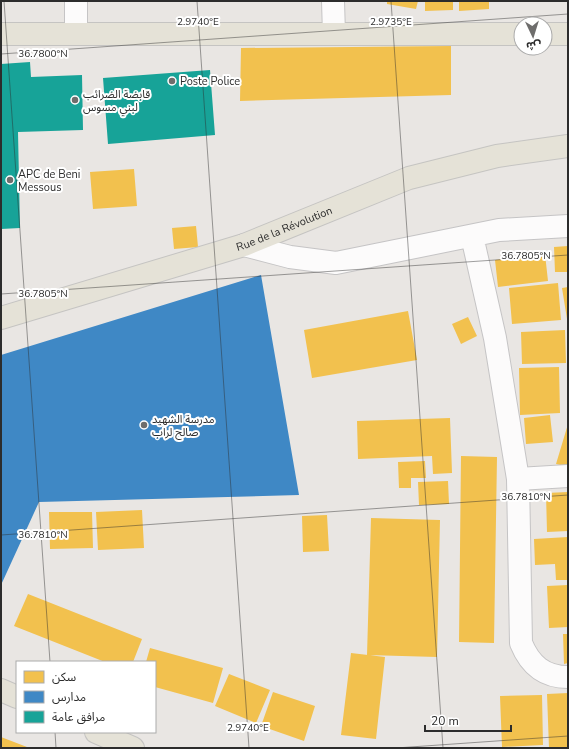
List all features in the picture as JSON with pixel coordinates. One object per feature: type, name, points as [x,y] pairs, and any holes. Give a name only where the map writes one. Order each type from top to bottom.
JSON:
[{"type":"main road","points":[[1,34],[513,34]]},
{"type":"main road","points":[[553,34],[568,34]]},
{"type":"main road","name":"Rue de la Révolution","points":[[1,318],[244,245],[409,178],[497,156],[568,146]]},
{"type":"main road","points":[[1,690],[16,697]]},
{"type":"main road","points":[[98,733],[132,748]]},
{"type":"street","points":[[76,1],[76,34]]},
{"type":"street","points":[[334,1],[334,34]]},
{"type":"street","points":[[244,245],[290,257],[336,263],[499,230],[568,226]]},
{"type":"street","points":[[472,236],[495,338],[518,479],[521,644],[526,656],[535,666],[546,673],[558,677],[568,677]]},
{"type":"street","points":[[518,479],[568,476]]},
{"type":"building: سكن","points":[[387,1],[418,1],[416,9],[387,4]]},
{"type":"building: سكن","points":[[425,1],[453,1],[453,10],[425,11]]},
{"type":"building: سكن","points":[[459,1],[489,1],[489,9],[459,11]]},
{"type":"building: سكن","points":[[451,46],[451,95],[240,101],[241,48]]},
{"type":"building: سكن","points":[[134,169],[137,206],[93,209],[90,172]]},
{"type":"building: سكن","points":[[196,226],[198,247],[174,249],[172,228]]},
{"type":"building: سكن","points":[[568,246],[568,272],[555,272],[554,247]]},
{"type":"building: سكن","points":[[545,254],[548,281],[498,287],[495,260]]},
{"type":"building: سكن","points":[[558,283],[561,320],[512,324],[509,288]]},
{"type":"building: سكن","points":[[568,287],[568,319],[567,319],[562,288]]},
{"type":"building: سكن","points":[[408,311],[417,360],[312,378],[304,330]]},
{"type":"building: سكن","points":[[468,317],[477,336],[461,344],[452,324]]},
{"type":"building: سكن","points":[[565,330],[566,363],[522,364],[521,332]]},
{"type":"building: سكن","points":[[559,367],[560,413],[520,415],[519,368]]},
{"type":"building: سكن","points":[[550,415],[553,442],[526,444],[524,418]]},
{"type":"building: سكن","points":[[450,418],[452,473],[433,474],[432,456],[358,459],[357,421]]},
{"type":"building: سكن","points":[[568,424],[568,467],[556,464]]},
{"type":"building: سكن","points":[[461,456],[497,457],[494,643],[459,642]]},
{"type":"building: سكن","points":[[425,461],[426,478],[411,478],[411,488],[399,488],[398,462]]},
{"type":"building: سكن","points":[[448,481],[449,504],[419,505],[418,482]]},
{"type":"building: سكن","points":[[568,492],[568,531],[547,532],[546,493]]},
{"type":"building: سكن","points":[[142,510],[144,548],[98,550],[96,512]]},
{"type":"building: سكن","points":[[49,512],[92,512],[93,548],[50,549]]},
{"type":"building: سكن","points":[[327,515],[329,551],[303,552],[302,516]]},
{"type":"building: سكن","points":[[371,518],[440,520],[437,657],[367,655]]},
{"type":"building: سكن","points":[[568,537],[568,580],[556,580],[555,564],[535,565],[534,539]]},
{"type":"building: سكن","points":[[568,585],[568,627],[549,628],[547,586]]},
{"type":"building: سكن","points":[[28,594],[142,639],[133,661],[102,661],[14,626]]},
{"type":"building: سكن","points":[[563,634],[568,634],[568,663],[564,664]]},
{"type":"building: سكن","points":[[150,648],[223,668],[213,703],[156,687],[156,661],[146,661]]},
{"type":"building: سكن","points":[[351,653],[385,657],[376,739],[341,735]]},
{"type":"building: سكن","points":[[229,674],[270,690],[256,723],[215,706]]},
{"type":"building: سكن","points":[[273,692],[315,706],[304,741],[261,726]]},
{"type":"building: سكن","points":[[568,693],[568,748],[549,748],[547,694]]},
{"type":"building: سكن","points":[[542,695],[543,745],[502,747],[500,696]]},
{"type":"building: سكن","points":[[1,737],[27,747],[27,748],[1,748]]},
{"type":"building: مدارس","name":"مدرسة الشهيد صالح لراب","points":[[261,275],[299,495],[39,502],[1,585],[1,355]]},
{"type":"building: مرافق عامة","name":"APC de Beni Messous","points":[[30,62],[31,77],[82,75],[83,130],[18,132],[20,228],[1,229],[1,64]]},
{"type":"building: مرافق عامة","points":[[210,70],[215,135],[108,144],[103,78]]},
{"type":"place","name":"Poste Police","points":[[172,81]]},
{"type":"place","name":"قابضة الضرائب لبني مسوس","points":[[75,100]]},
{"type":"place","name":"APC de Beni Messous","points":[[10,180]]},
{"type":"place","name":"مدرسة الشهيد صالح لراب","points":[[144,425]]}]
